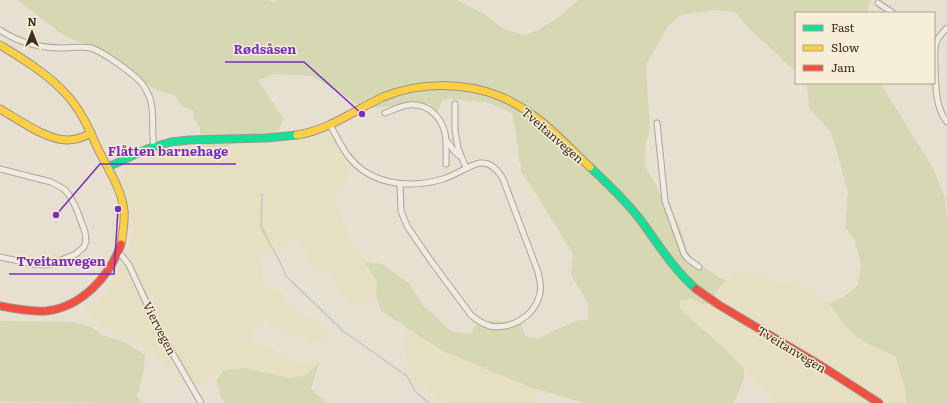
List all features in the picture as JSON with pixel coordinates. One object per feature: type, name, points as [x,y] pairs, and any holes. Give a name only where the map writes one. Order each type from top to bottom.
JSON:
[{"type":"main road","points":[[0,45],[63,90],[78,108],[117,187],[124,212],[124,234],[121,246],[108,272],[93,289],[66,305],[50,310],[26,311],[0,306]]},
{"type":"main road","name":"Tveitanvegen","points":[[108,167],[154,147],[177,141],[264,137],[311,132],[330,125],[383,98],[407,89],[444,86],[472,88],[492,94],[527,110],[540,120],[614,190],[638,217],[671,261],[694,287],[718,305],[879,403]]},
{"type":"main road","points":[[0,109],[45,135],[60,140],[70,140],[83,137],[91,133]]},
{"type":"street","points":[[878,3],[892,12]]},
{"type":"street","points":[[947,28],[935,40],[936,88],[941,113],[947,122]]},
{"type":"street","points":[[0,30],[13,38],[29,44],[46,47],[92,48],[111,59],[131,74],[143,85],[151,103],[153,112],[152,138],[154,147]]},
{"type":"street","points":[[455,104],[455,130],[458,148],[466,168]]},
{"type":"street","points":[[385,113],[408,105],[417,105],[432,110],[443,124],[446,140],[446,164]]},
{"type":"street","points":[[657,123],[665,201],[684,254],[699,267]]},
{"type":"street","points":[[330,125],[340,144],[354,163],[371,176],[385,181],[400,184],[435,181],[445,179],[466,168],[481,163],[492,166],[500,172],[541,282],[539,297],[532,311],[514,324],[498,327],[489,326],[480,322],[471,315],[407,226],[401,211],[400,184]]},
{"type":"street","points":[[446,140],[461,157]]},
{"type":"street","points":[[0,169],[51,182],[64,189],[70,196],[86,232],[84,247],[76,254],[51,264],[33,264],[0,257]]},
{"type":"street","name":"Viervegen","points":[[118,253],[129,265],[158,328],[201,403]]},
{"type":"shaded area","points":[[328,135],[335,138],[350,172],[335,192],[336,206],[351,240],[362,255],[377,283],[376,296],[364,305],[351,302],[340,293],[328,269],[313,266],[296,236],[274,250],[260,254],[262,287],[282,291],[287,303],[301,316],[312,320],[328,332],[324,340],[314,344],[302,335],[288,334],[278,330],[266,320],[257,323],[248,342],[271,346],[288,361],[319,362],[304,376],[289,378],[245,368],[223,371],[215,374],[206,383],[191,385],[178,370],[167,368],[136,342],[114,332],[94,319],[84,308],[99,300],[107,292],[122,265],[132,260],[129,253],[134,227],[123,198],[123,172],[161,156]]},
{"type":"shaded area","points":[[736,271],[754,273],[771,281],[797,282],[829,303],[845,325],[859,339],[896,357],[905,389],[906,403],[774,403],[771,396],[754,381],[726,350],[680,309],[680,301],[692,298],[703,304],[710,304],[718,289]]},
{"type":"shaded area","points":[[410,329],[443,351],[536,388],[535,403],[443,403],[412,379],[403,349],[405,336]]},
{"type":"green space","points":[[18,0],[269,0],[273,3],[278,0],[457,0],[484,14],[504,29],[525,35],[536,31],[559,17],[578,0],[870,0],[867,12],[795,12],[795,70],[751,31],[735,12],[714,10],[681,15],[668,26],[646,65],[650,129],[645,147],[645,167],[669,210],[679,224],[687,251],[694,260],[720,278],[727,280],[718,289],[710,304],[703,304],[692,298],[680,301],[680,309],[726,350],[744,369],[744,378],[734,403],[584,403],[530,387],[443,351],[381,311],[376,296],[377,283],[365,262],[382,264],[409,283],[425,308],[452,332],[471,334],[477,324],[482,321],[512,321],[520,324],[525,336],[530,338],[539,338],[575,321],[588,320],[588,303],[571,275],[573,254],[521,171],[512,113],[489,103],[453,99],[442,100],[436,117],[430,104],[411,104],[373,108],[360,106],[312,76],[273,74],[258,81],[284,119],[278,131],[265,135],[250,135],[226,147],[200,146],[200,129],[194,118],[194,111],[181,106],[175,95],[156,90],[123,69],[102,51],[64,36]]},
{"type":"green space","points":[[807,84],[881,84],[933,168],[945,198],[947,219],[947,403],[906,403],[905,389],[896,357],[859,339],[845,325],[829,303],[844,297],[858,285],[861,266],[855,240],[845,227],[848,192],[831,132],[809,108]]},
{"type":"green space","points":[[0,321],[71,322],[91,327],[102,335],[126,343],[145,355],[144,370],[137,396],[141,403],[0,402]]},
{"type":"green space","points":[[319,362],[311,389],[327,403],[226,403],[221,397],[217,380],[223,371],[245,368],[289,378],[304,376]]},
{"type":"waterway","points":[[262,194],[261,226],[286,276],[343,331],[407,376],[416,392],[429,403]]},
{"type":"traffic: fast","points":[[108,167],[147,149],[171,142],[189,140],[266,138],[297,135]]},
{"type":"traffic: fast","points":[[590,167],[633,211],[680,273],[696,289]]},
{"type":"traffic: slow","points":[[0,45],[43,73],[66,94],[80,113],[114,179],[120,194],[124,210],[124,227],[121,244]]},
{"type":"traffic: slow","points":[[297,135],[320,129],[383,97],[397,92],[426,86],[456,86],[485,91],[504,98],[517,105],[549,127],[590,167]]},
{"type":"traffic: slow","points":[[0,109],[50,137],[67,140],[83,137],[91,133]]},
{"type":"traffic: jam","points":[[0,306],[29,311],[46,311],[71,303],[93,288],[102,278],[110,267],[121,244]]},
{"type":"traffic: jam","points":[[696,289],[719,305],[820,365],[879,403]]},
{"type":"place","name":"Rødsåsen","points":[[362,114]]},
{"type":"place","name":"Tveitanvegen","points":[[118,209]]},
{"type":"place","name":"Flåtten barnehage","points":[[56,215]]}]
